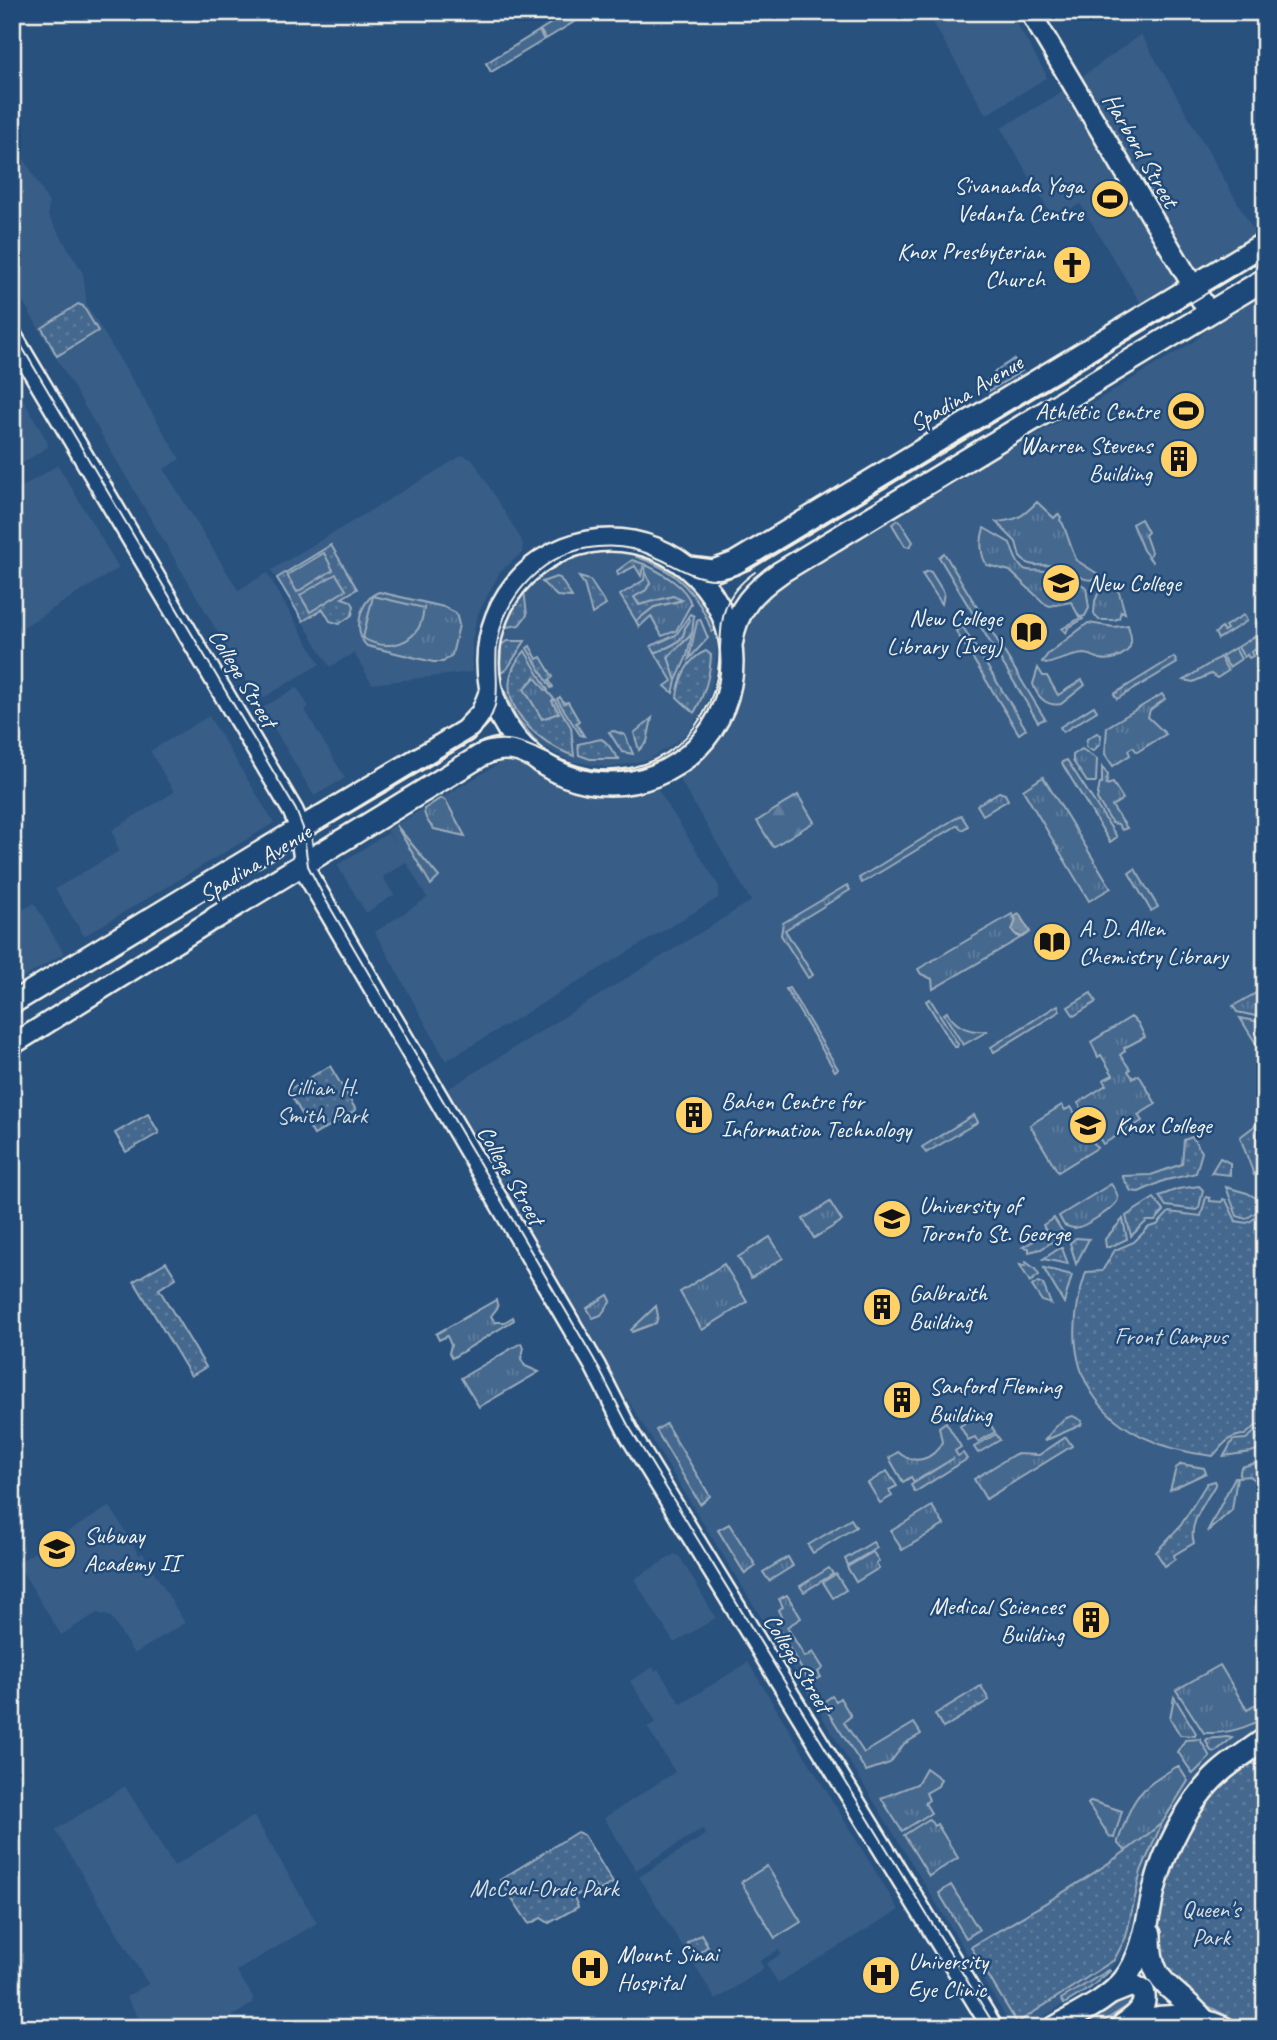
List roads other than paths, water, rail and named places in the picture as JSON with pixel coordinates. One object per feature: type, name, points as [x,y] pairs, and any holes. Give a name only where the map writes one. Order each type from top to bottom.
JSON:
[{"type":"main road","name":"Harbord Street","points":[[1030,12],[1209,313]]},
{"type":"main road","name":"Spadina Avenue","points":[[689,568],[713,571],[735,563],[1265,243]]},
{"type":"main road","points":[[732,647],[728,625],[716,597],[689,568],[652,547],[610,540],[582,544],[543,561],[510,592],[496,618],[487,654],[490,694],[506,727],[531,756],[567,777],[594,783],[636,782],[666,770],[691,754],[718,719],[731,677],[734,627],[746,602],[755,591],[781,572],[1265,279]]},
{"type":"main road","name":"College Street","points":[[12,336],[215,678],[219,700],[243,750],[295,832],[304,863],[320,897],[595,1366],[630,1435],[993,2028]]},
{"type":"main road","name":"Spadina Avenue","points":[[12,1003],[465,731],[482,713],[490,694]]},
{"type":"main road","name":"Spadina Avenue","points":[[12,1045],[482,755],[504,748],[531,756]]},
{"type":"main road","points":[[1111,1993],[1126,1978],[1137,1959],[1163,1864],[1188,1814],[1207,1785],[1219,1773],[1265,1739]]},
{"type":"main road","points":[[1150,1914],[1151,1954],[1157,1971],[1169,1990],[1192,2006],[1203,2019]]},
{"type":"main road","points":[[1054,2028],[1111,1993],[1132,1985],[1143,1991],[1145,1997],[1139,2012],[1120,2028]]},
{"type":"main road","points":[[1120,2028],[1159,2017],[1189,2016],[1224,2028]]},
{"type":"water","points":[[1019,914],[1030,932],[1022,937],[1012,930],[1016,920],[1014,917]]},
{"type":"tram line","points":[[12,1017],[477,735],[492,714],[495,703],[497,645],[501,626],[518,593],[530,578],[545,566],[578,550],[612,546],[641,551],[691,574],[707,578],[724,578],[751,569],[1265,258]]},
{"type":"tram line","points":[[12,330],[296,810],[303,828],[308,866],[324,897],[594,1359],[628,1425],[996,2028]]},
{"type":"tram line","points":[[469,748],[487,741],[517,742],[574,765],[607,770],[639,766],[666,754],[695,726],[709,703],[717,677],[722,619],[726,607],[741,584],[755,572]]},
{"type":"place","name":"Sivananda Yoga Vedanta Centre","points":[[1110,199]]},
{"type":"place","name":"Knox Presbyterian Church","points":[[1072,265]]},
{"type":"place","name":"Athletic Centre","points":[[1186,411]]},
{"type":"place","name":"Warren Stevens Building","points":[[1179,459]]},
{"type":"place","name":"New College","points":[[1061,583]]},
{"type":"place","name":"New College Library (Ivey)","points":[[1029,632]]},
{"type":"place","name":"A. D. Allen Chemistry Library","points":[[1052,942]]},
{"type":"place","name":"Bahen Centre for Information Technology","points":[[694,1115]]},
{"type":"place","name":"Knox College","points":[[1088,1125]]},
{"type":"place","name":"University of Toronto St. George","points":[[892,1219]]},
{"type":"place","name":"Galbraith Building","points":[[882,1307]]},
{"type":"place","name":"Sanford Fleming Building","points":[[902,1400]]},
{"type":"place","name":"Subway Academy II","points":[[57,1549]]},
{"type":"place","name":"Medical Sciences Building","points":[[1091,1620]]},
{"type":"place","name":"Mount Sinai Hospital","points":[[590,1968]]},
{"type":"place","name":"University Eye Clinic","points":[[881,1975]]},
{"type":"park label","name":"Lillian H. Smith Park","points":[[322,1101]]},
{"type":"park label","name":"Front Campus","points":[[1171,1336]]},
{"type":"park label","name":"McCaul-Orde Park","points":[[544,1888]]},
{"type":"park label","name":"Queen's Park","points":[[1211,1923]]}]
